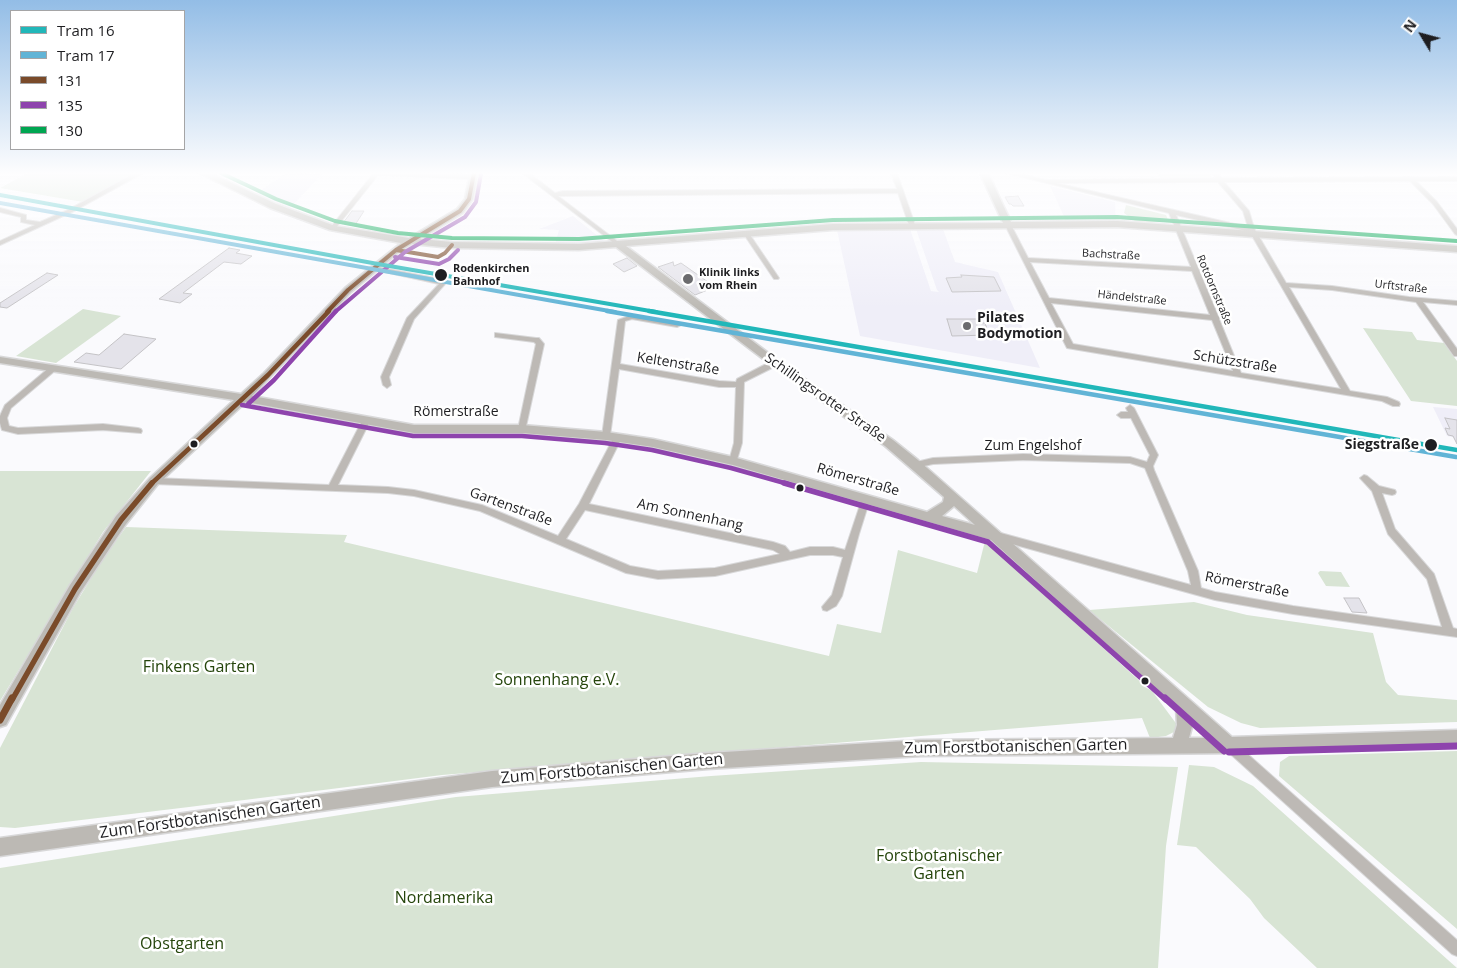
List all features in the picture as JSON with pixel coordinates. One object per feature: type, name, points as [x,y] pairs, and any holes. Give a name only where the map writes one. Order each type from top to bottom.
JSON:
[{"type":"street","points":[[24,218],[23,221],[40,224]]},
{"type":"street","points":[[0,242],[52,218]]},
{"type":"street","points":[[306,218],[333,228],[410,241],[515,248],[619,245],[825,227],[1117,224],[1457,249]]},
{"type":"street","points":[[333,228],[341,218]]},
{"type":"street","points":[[0,720],[80,582],[121,520],[154,481],[268,375],[333,304],[376,266],[410,241],[449,218]]},
{"type":"street","name":"Schillingsrotter Straße","points":[[584,218],[775,363],[889,443],[1457,949]]},
{"type":"street","points":[[910,218],[912,225]]},
{"type":"street","points":[[1005,218],[1046,300]]},
{"type":"street","name":"Rotdornstraße","points":[[1174,218],[1238,375]]},
{"type":"street","points":[[1195,218],[1244,228],[1254,233]]},
{"type":"street","points":[[1249,218],[1254,233],[1283,285],[1347,393]]},
{"type":"street","points":[[1446,218],[1457,234]]},
{"type":"street","points":[[746,233],[776,278]]},
{"type":"street","name":"Bachstraße","points":[[1026,260],[1195,270]]},
{"type":"street","points":[[376,266],[441,282],[441,285],[411,318],[385,377],[386,385]]},
{"type":"street","points":[[1283,285],[1343,290]]},
{"type":"street","name":"Urftstraße","points":[[1343,290],[1418,300],[1457,302]]},
{"type":"street","name":"Händelstraße","points":[[1046,300],[1216,318]]},
{"type":"street","name":"Schützstraße","points":[[1046,300],[1070,346],[1347,393],[1396,404]]},
{"type":"street","points":[[1418,300],[1457,353]]},
{"type":"street","points":[[560,540],[583,506],[612,437],[614,366],[620,324],[626,318],[677,325]]},
{"type":"street","points":[[498,335],[536,340],[540,344],[522,429]]},
{"type":"street","name":"Römerstraße","points":[[0,360],[243,398],[414,429],[522,429],[612,437],[692,451],[1197,592],[1293,610],[1453,632]]},
{"type":"street","points":[[733,461],[738,443],[738,384],[740,381],[775,363]]},
{"type":"street","name":"Keltenstraße","points":[[614,366],[719,384],[738,384]]},
{"type":"street","points":[[54,369],[8,406],[3,418],[5,428],[18,431],[104,427],[138,431]]},
{"type":"street","points":[[1121,415],[1132,411],[1154,455],[1149,466],[1193,571],[1197,592]]},
{"type":"street","points":[[332,488],[366,421]]},
{"type":"street","name":"Zum Engelshof","points":[[915,465],[933,461],[1023,457],[1130,460],[1149,466]]},
{"type":"street","points":[[1364,478],[1376,489],[1391,531],[1431,577],[1453,632]]},
{"type":"street","name":"Gartenstraße","points":[[154,481],[388,490],[446,499],[482,508],[629,570],[658,575],[715,572],[820,551],[849,555]]},
{"type":"street","points":[[1376,489],[1392,492]]},
{"type":"street","points":[[928,517],[943,510],[948,504],[950,496]]},
{"type":"street","points":[[827,607],[832,604],[837,596],[866,499]]},
{"type":"street","name":"Am Sonnenhang","points":[[583,506],[773,546],[782,549],[788,556]]},
{"type":"street","points":[[1020,560],[1023,552],[1033,546]]},
{"type":"street","points":[[1179,745],[1185,725],[1183,703]]},
{"type":"street","name":"Zum Forstbotanischen Garten","points":[[0,847],[492,779],[708,761],[921,748],[1229,745],[1457,738]]},
{"type":"shaded area","points":[[567,218],[576,218],[604,241],[599,243],[555,244],[559,230],[539,229]]},
{"type":"shaded area","points":[[1065,218],[1116,218],[1116,223],[1067,223]]},
{"type":"shaded area","points":[[910,229],[931,291],[939,292],[916,229],[943,229],[955,262],[998,272],[1040,368],[860,336],[837,230]]},
{"type":"shaded area","points":[[1433,407],[1457,409],[1457,438],[1447,436]]},
{"type":"green space","points":[[1131,218],[1167,218],[1169,222],[1136,222]]},
{"type":"green space","points":[[83,309],[121,316],[56,363],[16,356]]},
{"type":"green space","points":[[1363,328],[1412,332],[1417,340],[1444,343],[1457,361],[1457,406],[1411,401]]},
{"type":"green space","points":[[0,471],[151,471],[103,532],[0,701]]},
{"type":"green space","points":[[126,527],[347,535],[344,542],[829,656],[837,624],[881,633],[898,550],[977,573],[985,541],[1143,686],[1152,691],[1178,726],[1174,732],[1166,736],[1150,738],[1142,718],[442,775],[15,828],[0,827],[0,748],[73,608],[101,562]]},
{"type":"green space","points":[[1320,571],[1341,572],[1350,587],[1326,586],[1318,573]]},
{"type":"green space","points":[[1194,602],[1247,615],[1373,633],[1386,682],[1398,695],[1457,700],[1457,722],[1260,728],[1241,723],[1208,707],[1089,610]]},
{"type":"green space","points":[[1457,751],[1457,929],[1279,776],[1280,762],[1289,756]]},
{"type":"green space","name":"Forstbotanischer Garten","points":[[921,762],[1178,767],[1166,846],[1158,968],[0,968],[0,868],[456,797],[711,776]]},
{"type":"green space","points":[[1189,765],[1214,767],[1253,786],[1457,968],[1317,968],[1264,918],[1250,899],[1196,847],[1177,845]]},
{"type":"building","points":[[347,218],[359,218],[355,225],[343,223]]},
{"type":"building","points":[[229,248],[240,250],[236,253],[252,256],[241,264],[224,262],[183,293],[192,294],[180,303],[159,299]]},
{"type":"building","points":[[627,258],[637,266],[624,272],[613,264]]},
{"type":"building","name":"Klinik links vom Rhein","points":[[673,262],[674,266],[681,263],[715,287],[695,295],[658,267]]},
{"type":"building","points":[[47,273],[58,275],[7,308],[0,307],[0,303]]},
{"type":"building","points":[[961,275],[994,277],[1001,291],[952,292],[946,278],[962,277]]},
{"type":"building","name":"Pilates Bodymotion","points":[[947,319],[976,319],[978,323],[985,323],[989,335],[952,336]]},
{"type":"building","points":[[124,334],[156,339],[121,369],[74,362],[86,353],[99,355]]},
{"type":"building","points":[[1445,418],[1457,420],[1457,444],[1453,436],[1448,435],[1445,428],[1450,429]]},
{"type":"building","points":[[1344,598],[1359,598],[1367,613],[1352,612]]},
{"type":"tram line","name":"17","points":[[84,218],[377,271],[1456,457]]},
{"type":"tram line","name":"16","points":[[127,218],[378,264],[1457,450]]},
{"type":"transit line","name":"130","points":[[327,218],[398,233],[452,238],[579,239],[833,220],[1006,218]]},
{"type":"transit line","name":"131","points":[[0,720],[75,589],[121,520],[154,481],[268,375],[348,290],[396,250],[448,218]]},
{"type":"transit line","name":"135","points":[[248,404],[274,380],[338,309],[405,252],[463,218]]},
{"type":"transit line","name":"130","points":[[1134,218],[1457,241]]},
{"type":"transit line","name":"131","points":[[396,250],[438,257],[445,253],[452,245]]},
{"type":"transit line","name":"135","points":[[395,257],[439,264],[449,259],[458,250]]},
{"type":"transit line","name":"135","points":[[242,405],[413,436],[522,436],[605,443],[652,450],[731,468],[988,542],[1224,751]]},
{"type":"transit line","name":"135","points":[[1229,752],[1457,746]]},
{"type":"place","name":"Rodenkirchen Bahnhof","points":[[441,275]]},
{"type":"place","name":"Klinik links vom Rhein","points":[[688,279]]},
{"type":"place","name":"Pilates Bodymotion","points":[[967,326]]},
{"type":"place","name":"Siegstraße","points":[[1431,445]]},
{"type":"park label","name":"Finkens Garten","points":[[199,667]]},
{"type":"park label","name":"Sonnenhang e.V.","points":[[557,680]]},
{"type":"park label","name":"Nordamerika","points":[[444,898]]},
{"type":"park label","name":"Obstgarten","points":[[182,944]]}]
